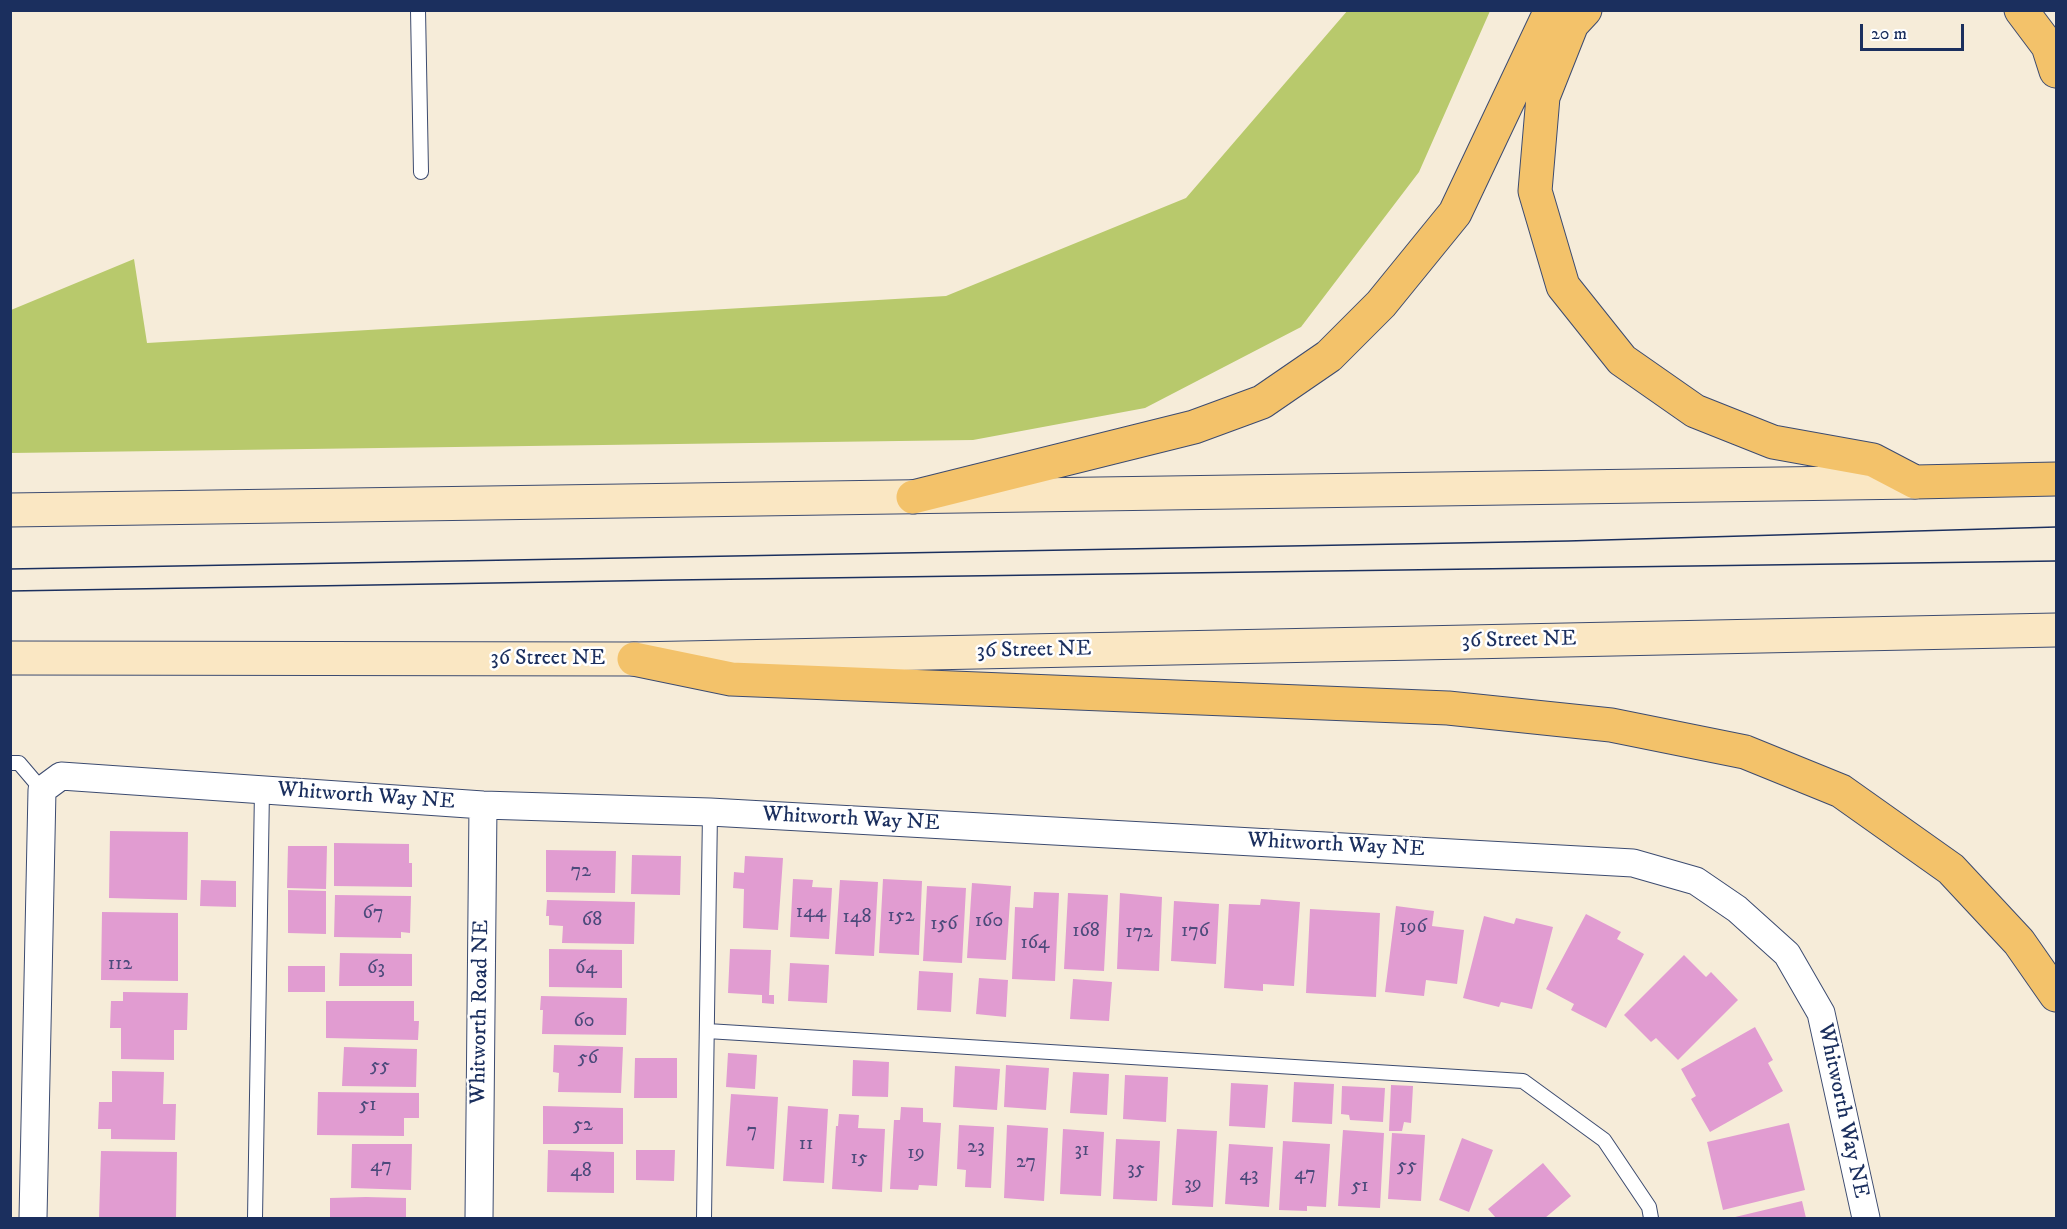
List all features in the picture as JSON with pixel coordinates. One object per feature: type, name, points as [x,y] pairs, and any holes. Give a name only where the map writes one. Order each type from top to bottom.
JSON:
[{"type":"main road","points":[[913,497],[1194,427],[1262,402],[1329,356],[1381,304],[1455,213],[1551,10]]},
{"type":"main road","points":[[1585,10],[1572,24],[1543,97],[1535,191],[1563,286],[1622,360],[1695,411],[1773,442],[1873,460],[1915,482]]},
{"type":"main road","points":[[2021,10],[2048,46],[2056,71]]},
{"type":"main road","points":[[10,510],[2056,479]]},
{"type":"main road","name":"36 Street NE","points":[[10,658],[634,659],[2056,630]]},
{"type":"main road","points":[[634,659],[731,679],[1448,708],[1611,725],[1746,752],[1841,791],[1951,868],[2019,942],[2056,995]]},
{"type":"street","name":"Whitworth Way NE","points":[[42,790],[61,776],[483,805],[710,812],[1633,862],[1696,881],[1737,909],[1787,954],[1821,1013],[1866,1218]]},
{"type":"street","points":[[33,1218],[42,790]]},
{"type":"street","name":"Whitworth Road NE","points":[[478,1218],[483,805]]},
{"type":"lane","points":[[418,10],[421,172]]},
{"type":"lane","points":[[10,763],[19,763],[42,790]]},
{"type":"lane","points":[[255,1218],[262,790]]},
{"type":"lane","points":[[704,1218],[710,812]]},
{"type":"lane","points":[[707,1031],[1523,1081],[1604,1140],[1648,1207],[1651,1218]]},
{"type":"green space","points":[[1348,10],[1490,11],[1419,172],[1301,327],[1145,408],[973,440],[11,453],[11,310],[134,259],[147,343],[946,296],[1186,198]]},
{"type":"building","points":[[110,831],[188,832],[187,900],[109,898]]},
{"type":"building","points":[[334,843],[409,844],[412,887],[334,886]]},
{"type":"building","points":[[288,846],[327,846],[326,889],[287,888]]},
{"type":"building","points":[[546,850],[616,851],[615,893],[546,892]]},
{"type":"building","points":[[632,855],[681,856],[680,895],[631,894]]},
{"type":"building","points":[[745,856],[783,858],[778,930],[743,928],[744,889],[733,888],[734,872],[744,873]]},
{"type":"building","points":[[793,879],[813,880],[812,887],[832,888],[829,939],[790,937]]},
{"type":"building","points":[[883,879],[922,881],[919,955],[879,953]]},
{"type":"building","points":[[201,880],[236,881],[236,907],[200,906]]},
{"type":"building","points":[[840,880],[878,882],[874,956],[835,954]]},
{"type":"building","points":[[972,883],[1011,886],[1006,960],[967,958]]},
{"type":"building","points":[[927,886],[966,888],[962,963],[923,961]]},
{"type":"building","points":[[288,890],[326,891],[326,934],[288,933]]},
{"type":"building","points":[[1034,892],[1059,893],[1055,981],[1012,979],[1015,907],[1033,908]]},
{"type":"building","points":[[1068,893],[1108,895],[1104,971],[1064,969]]},
{"type":"building","points":[[1120,893],[1162,897],[1159,971],[1117,969]]},
{"type":"building","points":[[335,895],[411,896],[410,933],[401,932],[401,938],[334,937]]},
{"type":"building","points":[[1261,899],[1300,902],[1294,986],[1263,984],[1263,991],[1224,988],[1229,904],[1260,905]]},
{"type":"building","points":[[547,900],[635,902],[634,944],[562,943],[563,926],[549,925],[549,916],[546,916]]},
{"type":"building","points":[[1174,901],[1219,904],[1216,964],[1171,961]]},
{"type":"building","points":[[1396,906],[1434,911],[1432,926],[1464,930],[1457,984],[1426,980],[1424,996],[1385,992]]},
{"type":"building","points":[[1310,909],[1380,913],[1376,997],[1306,993]]},
{"type":"building","points":[[102,912],[178,913],[178,981],[101,980]]},
{"type":"building","points":[[1586,914],[1621,932],[1617,939],[1644,954],[1606,1028],[1571,1010],[1574,1004],[1546,989]]},
{"type":"building","points":[[1484,916],[1514,924],[1516,918],[1553,927],[1532,1009],[1501,1002],[1499,1007],[1463,998]]},
{"type":"building","points":[[549,949],[622,950],[622,988],[549,987]]},
{"type":"building","points":[[730,949],[771,950],[769,995],[774,995],[774,1004],[762,1003],[762,995],[728,993]]},
{"type":"building","points":[[340,953],[412,954],[412,986],[339,986]]},
{"type":"building","points":[[1684,955],[1706,977],[1711,972],[1738,1000],[1678,1060],[1656,1038],[1651,1042],[1624,1015]]},
{"type":"building","points":[[790,963],[829,965],[827,1003],[788,1001]]},
{"type":"building","points":[[288,966],[325,966],[325,992],[288,992]]},
{"type":"building","points":[[919,971],[953,973],[951,1012],[917,1010]]},
{"type":"building","points":[[979,978],[1008,980],[1006,1017],[976,1014]]},
{"type":"building","points":[[1073,979],[1112,982],[1109,1021],[1070,1019]]},
{"type":"building","points":[[123,992],[188,993],[187,1030],[174,1030],[174,1060],[121,1059],[121,1028],[110,1028],[111,1001],[123,1001]]},
{"type":"building","points":[[541,996],[627,998],[626,1035],[542,1034]]},
{"type":"building","points":[[326,1001],[414,1001],[414,1021],[419,1021],[418,1040],[326,1038]]},
{"type":"building","points":[[1755,1027],[1773,1060],[1768,1063],[1783,1091],[1710,1132],[1691,1099],[1696,1096],[1681,1069]]},
{"type":"building","points":[[554,1045],[623,1047],[621,1093],[558,1092],[559,1073],[553,1072]]},
{"type":"building","points":[[344,1047],[417,1049],[416,1087],[342,1086]]},
{"type":"building","points":[[728,1053],[757,1055],[755,1089],[726,1087]]},
{"type":"building","points":[[635,1058],[677,1058],[677,1098],[634,1098]]},
{"type":"building","points":[[853,1060],[889,1062],[888,1097],[852,1096]]},
{"type":"building","points":[[1006,1065],[1049,1068],[1046,1110],[1004,1107]]},
{"type":"building","points":[[955,1066],[1000,1069],[997,1110],[953,1107]]},
{"type":"building","points":[[112,1071],[164,1072],[163,1104],[176,1104],[175,1140],[111,1139],[111,1129],[98,1129],[99,1102],[112,1102]]},
{"type":"building","points":[[1073,1072],[1109,1074],[1107,1115],[1070,1113]]},
{"type":"building","points":[[1125,1075],[1168,1077],[1166,1122],[1123,1119]]},
{"type":"building","points":[[1294,1082],[1334,1084],[1332,1124],[1292,1122]]},
{"type":"building","points":[[1231,1083],[1268,1085],[1265,1128],[1229,1126]]},
{"type":"building","points":[[1391,1085],[1413,1086],[1411,1123],[1404,1122],[1402,1131],[1389,1131]]},
{"type":"building","points":[[1342,1086],[1385,1088],[1383,1122],[1350,1120],[1349,1115],[1341,1114]]},
{"type":"building","points":[[318,1092],[419,1093],[419,1118],[404,1118],[404,1136],[317,1135]]},
{"type":"building","points":[[731,1094],[778,1097],[774,1169],[726,1166]]},
{"type":"building","points":[[543,1106],[623,1108],[623,1144],[543,1144]]},
{"type":"building","points":[[788,1106],[828,1109],[824,1183],[783,1181]]},
{"type":"building","points":[[901,1107],[923,1108],[923,1122],[941,1123],[937,1186],[919,1185],[918,1190],[890,1189],[894,1120],[900,1120]]},
{"type":"building","points":[[839,1114],[859,1115],[858,1128],[885,1129],[882,1192],[832,1189],[836,1126],[838,1126]]},
{"type":"building","points":[[1789,1123],[1805,1190],[1723,1210],[1707,1142]]},
{"type":"building","points":[[959,1125],[994,1127],[991,1188],[965,1187],[966,1170],[957,1169]]},
{"type":"building","points":[[1007,1125],[1048,1128],[1044,1201],[1004,1198]]},
{"type":"building","points":[[1063,1129],[1104,1132],[1101,1196],[1060,1194]]},
{"type":"building","points":[[1177,1129],[1217,1131],[1213,1207],[1172,1205]]},
{"type":"building","points":[[1343,1130],[1384,1133],[1380,1208],[1338,1206]]},
{"type":"building","points":[[1392,1133],[1425,1135],[1421,1201],[1388,1199]]},
{"type":"building","points":[[1462,1138],[1493,1150],[1469,1212],[1439,1200]]},
{"type":"building","points":[[1116,1139],[1160,1141],[1157,1201],[1113,1199]]},
{"type":"building","points":[[1283,1141],[1330,1144],[1326,1207],[1307,1206],[1307,1211],[1279,1210]]},
{"type":"building","points":[[352,1144],[412,1144],[411,1190],[351,1188]]},
{"type":"building","points":[[1229,1144],[1273,1147],[1269,1207],[1225,1204]]},
{"type":"building","points":[[548,1150],[614,1152],[614,1193],[547,1192]]},
{"type":"building","points":[[636,1150],[675,1150],[674,1181],[636,1180]]},
{"type":"building","points":[[101,1151],[177,1152],[176,1218],[99,1218]]},
{"type":"building","points":[[1543,1163],[1571,1196],[1545,1218],[1496,1218],[1488,1209]]},
{"type":"building","points":[[330,1198],[406,1198],[406,1218],[330,1218]]},
{"type":"building","points":[[1802,1201],[1806,1218],[1731,1218]]},
{"type":"tram line","points":[[10,569],[1568,541],[2056,527]]},
{"type":"tram line","points":[[10,591],[2056,561]]}]
